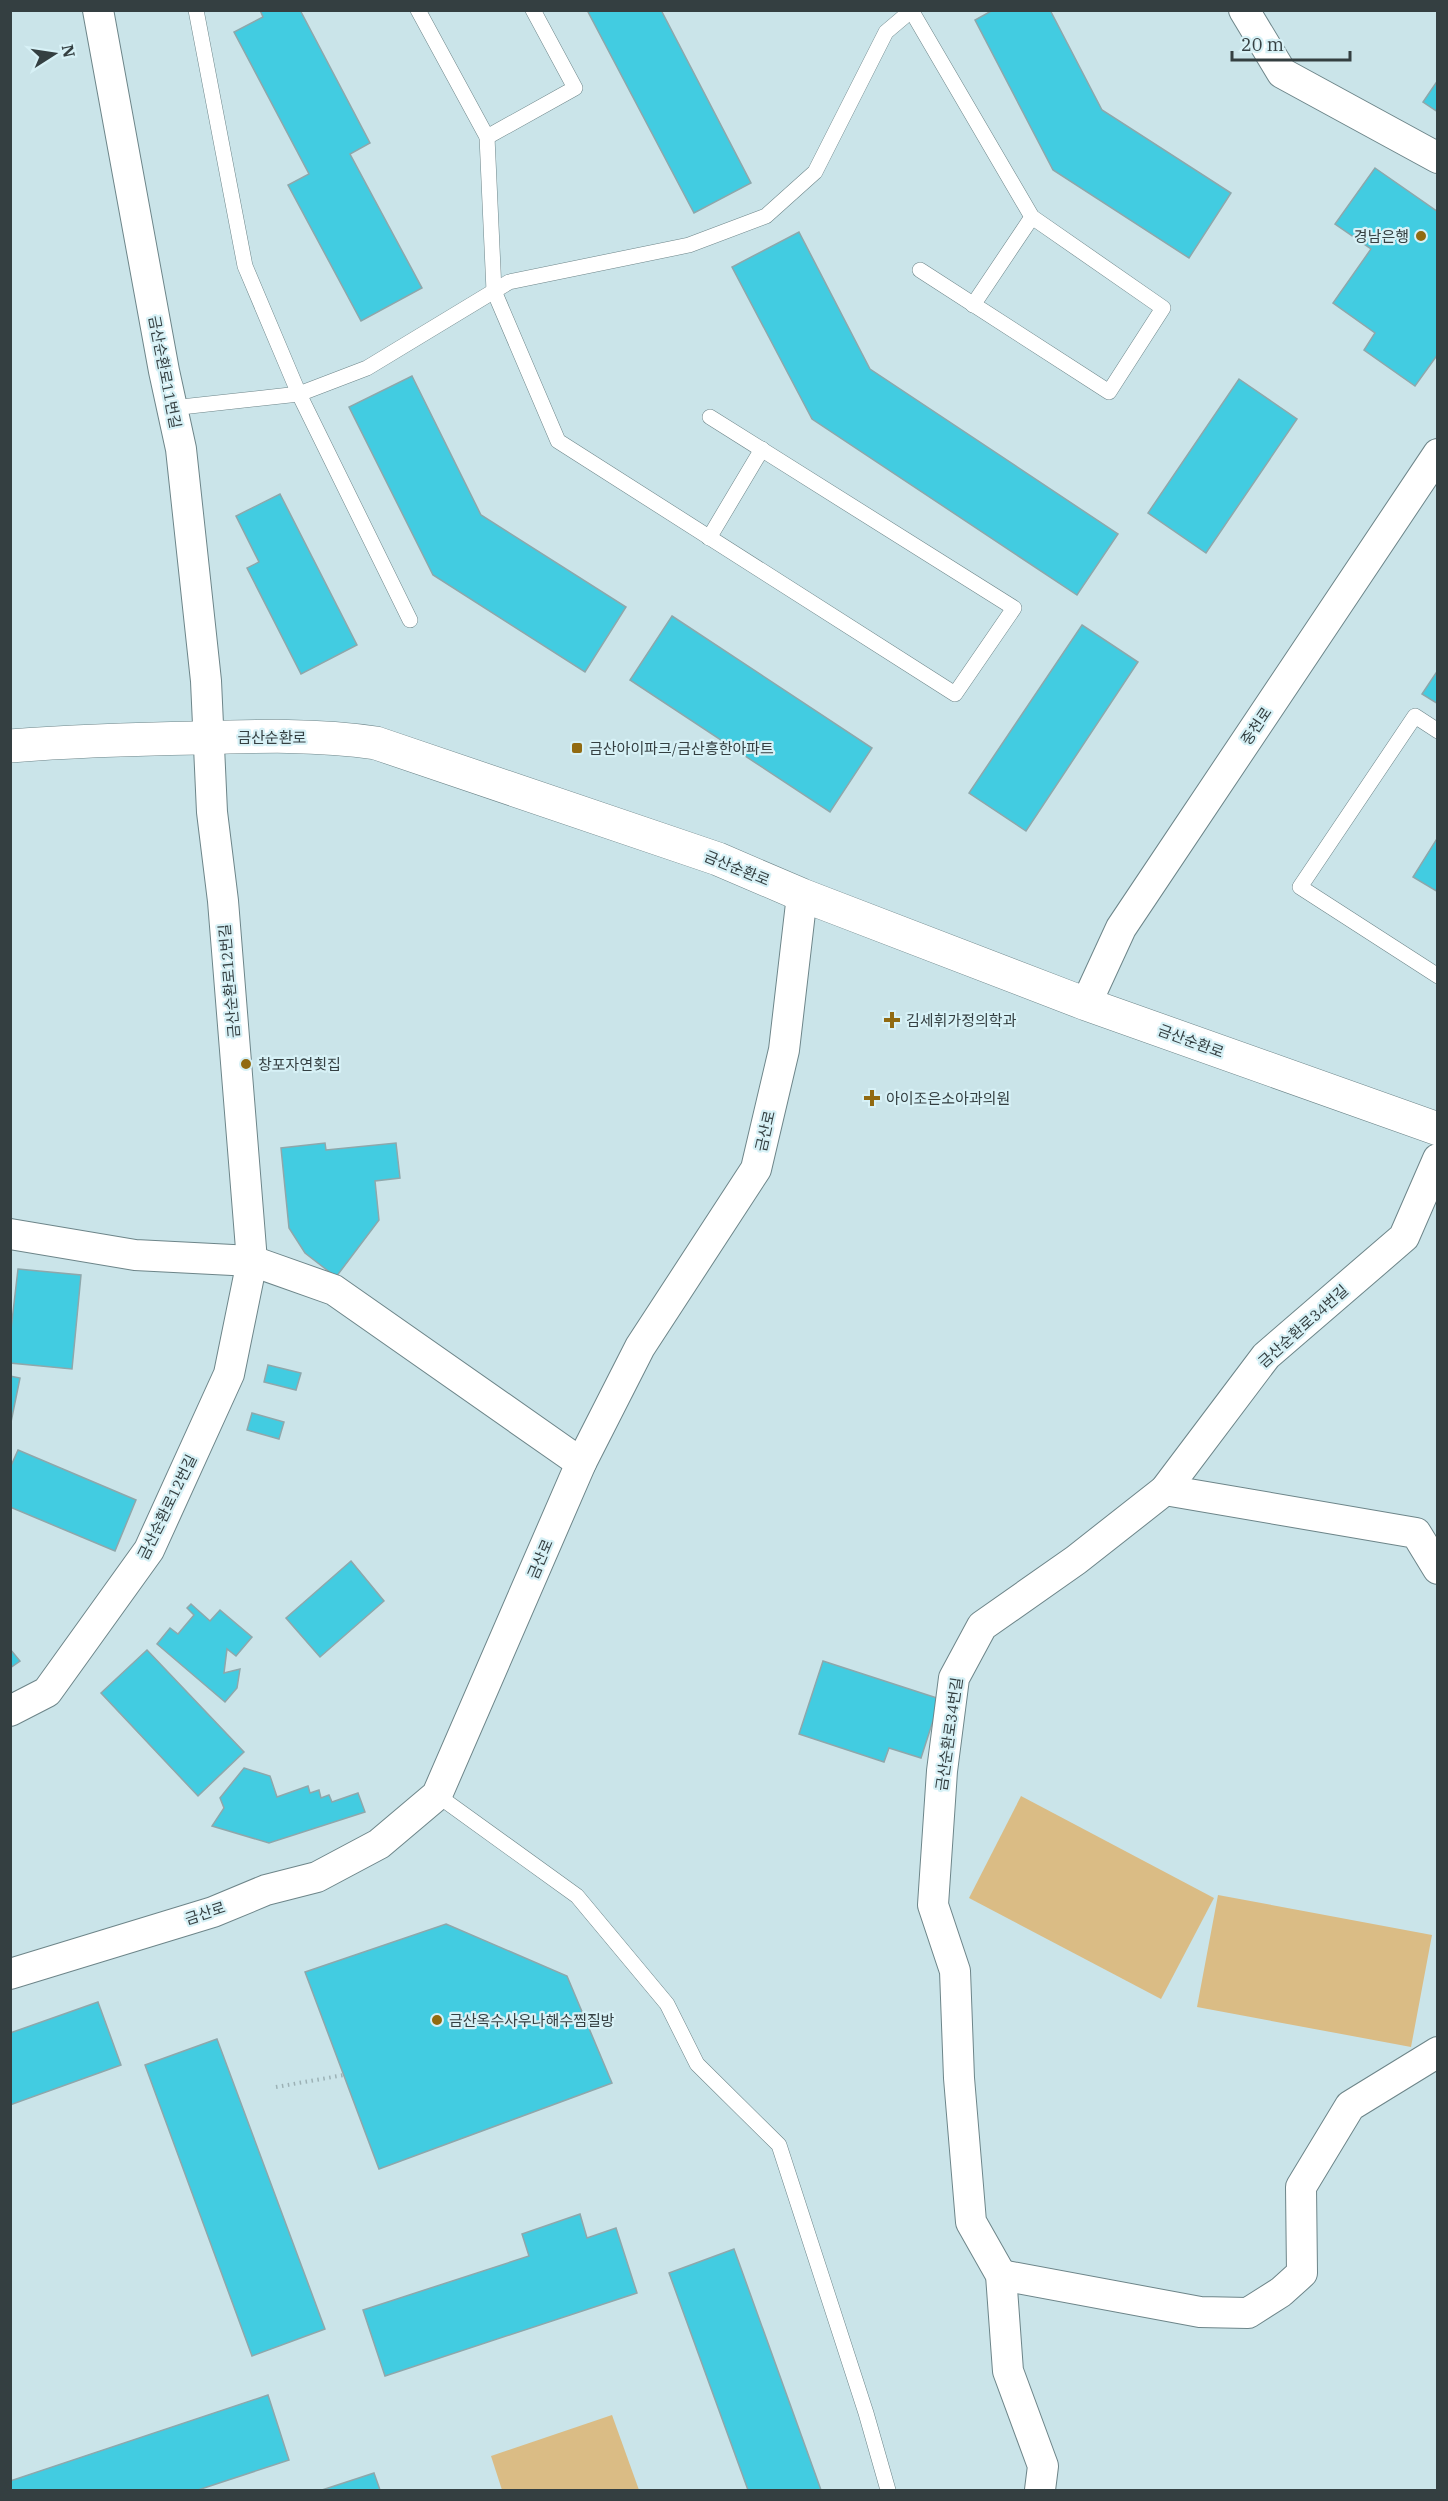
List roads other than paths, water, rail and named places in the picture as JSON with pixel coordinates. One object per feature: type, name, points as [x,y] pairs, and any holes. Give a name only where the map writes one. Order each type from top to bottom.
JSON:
[{"type":"street","name":"금산순환로11번길","points":[[98,10],[181,449],[210,737]]},
{"type":"street","points":[[1244,10],[1282,73],[1437,158]]},
{"type":"street","name":"중천로","points":[[1086,1004],[1120,928],[1437,454]]},
{"type":"street","name":"금산순환로","points":[[10,746],[86,740],[210,737],[337,737],[376,743],[718,859],[802,895],[1086,1004],[1437,1129]]},
{"type":"street","name":"금산순환로12번길","points":[[10,1711],[47,1692],[149,1550],[228,1374],[252,1261],[223,900],[212,812],[210,737]]},
{"type":"street","name":"금산로","points":[[10,1974],[213,1912],[266,1890],[317,1877],[379,1844],[437,1795],[581,1463],[640,1347],[756,1169],[784,1050],[802,895]]},
{"type":"street","name":"금산순환로34번길","points":[[1040,2490],[1043,2466],[1008,2371],[1001,2275],[971,2222],[959,2078],[956,1971],[933,1905],[942,1771],[954,1678],[982,1626],[1076,1560],[1165,1490],[1266,1356],[1404,1237],[1437,1159]]},
{"type":"street","points":[[10,1234],[135,1255],[252,1261],[334,1290],[581,1463]]},
{"type":"street","points":[[1165,1490],[1416,1533],[1437,1569]]},
{"type":"street","points":[[1001,2275],[1200,2312],[1248,2313],[1281,2292],[1302,2272],[1301,2187],[1350,2106],[1388,2085],[1437,2052]]},
{"type":"lane","points":[[196,10],[244,266],[299,394],[410,620]]},
{"type":"lane","points":[[418,10],[487,137],[494,291],[558,441],[955,694],[1014,608],[710,417]]},
{"type":"lane","points":[[487,137],[575,88],[533,10]]},
{"type":"lane","points":[[172,408],[299,394],[367,368],[509,282],[689,245],[766,216],[815,172],[886,32],[912,11],[1032,217],[1163,308],[1109,392],[920,270]]},
{"type":"lane","points":[[973,305],[1032,217]]},
{"type":"lane","points":[[709,537],[762,449]]},
{"type":"lane","points":[[1437,731],[1415,716],[1300,887],[1437,976]]},
{"type":"lane","points":[[437,1795],[577,1896],[667,2004],[697,2064],[779,2145],[866,2413],[888,2490]]},
{"type":"place","name":"경남은행","points":[[1421,236]]},
{"type":"place","name":"금산아이파크/금산흥한아파트","points":[[577,748]]},
{"type":"place","name":"김세휘가정의학과","points":[[892,1020]]},
{"type":"place","name":"창포자연횟집","points":[[246,1064]]},
{"type":"place","name":"아이조은소아과의원","points":[[872,1098]]},
{"type":"place","name":"금산옥수사우나해수찜질방","points":[[437,2020]]}]
